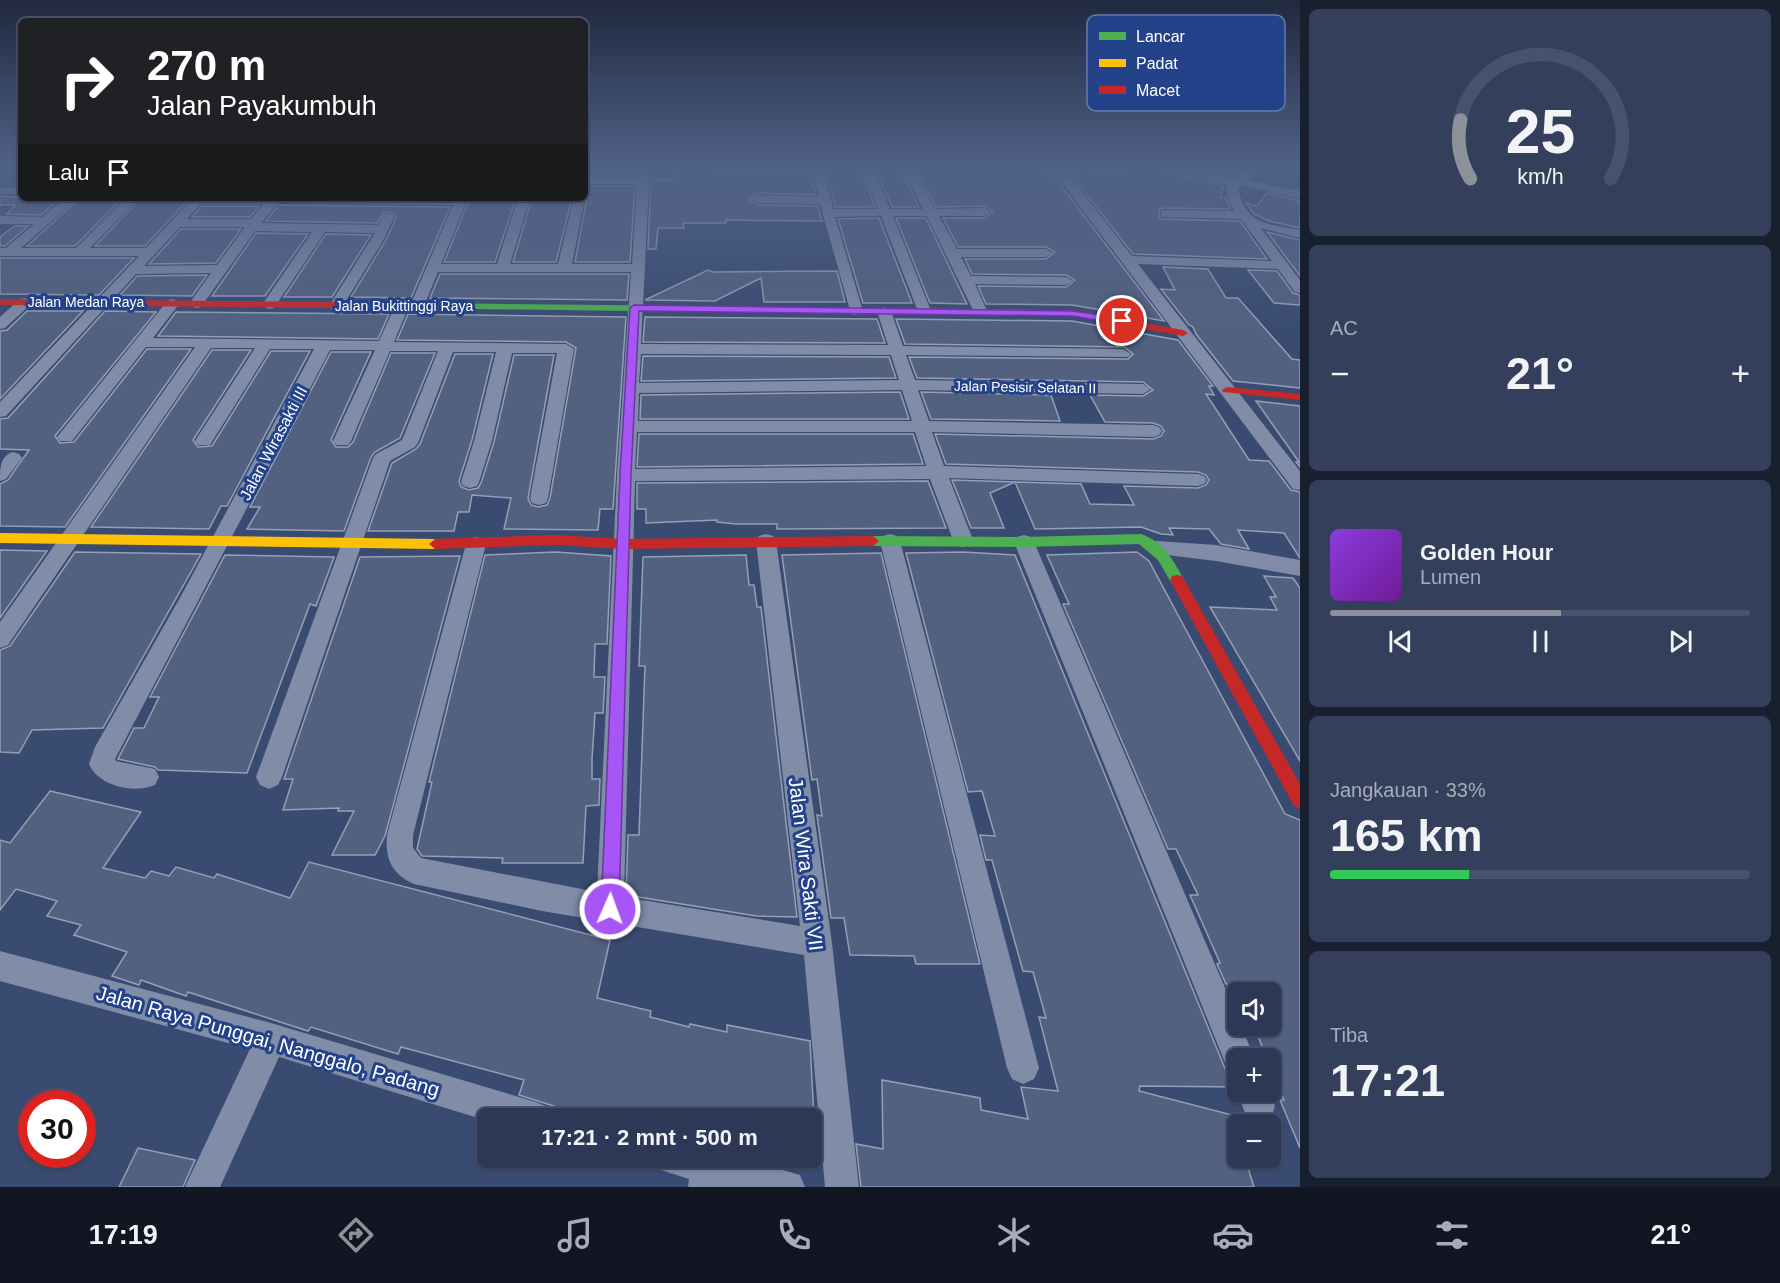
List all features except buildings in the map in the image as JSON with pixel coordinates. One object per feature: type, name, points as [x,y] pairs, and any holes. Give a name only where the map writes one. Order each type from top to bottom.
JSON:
[{"type":"street","points":[[79,252],[112,219]]},
{"type":"street","points":[[0,412],[180,219]]},
{"type":"street","points":[[196,304],[257,219]]},
{"type":"street","points":[[336,306],[387,219]]},
{"type":"street","points":[[342,441],[382,347],[433,268],[453,219]]},
{"type":"street","points":[[502,268],[517,219]]},
{"type":"street","points":[[564,268],[575,219]]},
{"type":"street","points":[[610,909],[628,427],[641,219]]},
{"type":"street","points":[[830,219],[856,311]]},
{"type":"street","points":[[888,219],[924,311]]},
{"type":"street","points":[[936,219],[980,311]]},
{"type":"street","points":[[1097,219],[1227,390],[1297,476]]},
{"type":"street","points":[[1247,219],[1300,289]]},
{"type":"street","points":[[1251,219],[1300,234]]},
{"type":"street","points":[[0,220],[45,221]]},
{"type":"street","points":[[5,252],[45,221]]},
{"type":"street","points":[[177,223],[382,229]]},
{"type":"street","points":[[269,305],[321,228]]},
{"type":"street","points":[[5,252],[148,252]]},
{"type":"street","points":[[952,253],[1046,253]]},
{"type":"street","points":[[1129,260],[1282,265]]},
{"type":"street","points":[[433,268],[638,268]]},
{"type":"street","points":[[132,270],[220,269]]},
{"type":"street","points":[[966,280],[1066,281]]},
{"type":"street","name":"Jalan Medan Raya","points":[[0,302],[173,303]]},
{"type":"street","points":[[0,325],[25,302]]},
{"type":"street","points":[[66,437],[173,303]]},
{"type":"street","name":"Jalan Bukittinggi Raya","points":[[173,303],[1083,314],[1183,333]]},
{"type":"street","points":[[884,311],[937,472],[963,540]]},
{"type":"street","points":[[143,342],[567,349],[539,498]]},
{"type":"street","points":[[0,639],[125,456],[207,342]]},
{"type":"street","points":[[204,441],[266,343]]},
{"type":"street","name":"Jalan Wirasakti III","points":[[146,777],[110,772],[103,767],[102,761],[222,542],[265,455],[325,344]]},
{"type":"street","points":[[269,777],[382,458],[409,443],[447,347]]},
{"type":"street","points":[[470,482],[483,441],[506,348]]},
{"type":"street","points":[[633,350],[896,350],[1123,354]]},
{"type":"street","name":"Jalan Pesisir Selatan II","points":[[631,388],[908,385],[1143,389]]},
{"type":"street","points":[[1227,390],[1300,397]]},
{"type":"street","points":[[628,427],[922,426],[1153,431]]},
{"type":"street","points":[[0,475],[13,458]]},
{"type":"street","points":[[626,475],[937,472],[1198,480]]},
{"type":"street","points":[[0,538],[476,544],[556,540],[624,544],[963,540],[1024,542],[1135,538],[1157,548],[1216,553],[1300,568]]},
{"type":"street","name":"Jalan Wira Sakti VII","points":[[766,541],[817,943],[842,1187]]},
{"type":"street","points":[[890,541],[1023,1068]]},
{"type":"street","points":[[1024,542],[1234,1048]]},
{"type":"street","points":[[476,544],[400,835],[399,854],[414,870],[461,881],[610,909],[817,943]]},
{"type":"street","points":[[1157,548],[1300,800]]},
{"type":"street","name":"Jalan Raya Punggai, Nanggalo, Padang","points":[[0,966],[271,1039],[500,1108]]},
{"type":"street","points":[[202,1187],[271,1039]]},
{"type":"street","points":[[690,1168],[707,1178],[788,1187]]},
{"type":"traffic: fast","points":[[337,305],[701,309]]},
{"type":"traffic: fast","points":[[873,541],[1024,542],[1141,539],[1158,551],[1177,580]]},
{"type":"traffic: slow","points":[[701,309],[1042,313]]},
{"type":"traffic: slow","points":[[0,538],[435,544]]},
{"type":"traffic: jam","points":[[0,302],[337,305]]},
{"type":"traffic: jam","points":[[1042,313],[1072,313],[1183,333]]},
{"type":"traffic: jam","points":[[1227,390],[1300,397]]},
{"type":"traffic: jam","points":[[435,544],[556,540],[624,544],[873,541]]},
{"type":"traffic: jam","points":[[1177,580],[1300,800]]},
{"type":"route","points":[[610,909],[634,308],[980,311],[1083,314],[1122,321]]}]
